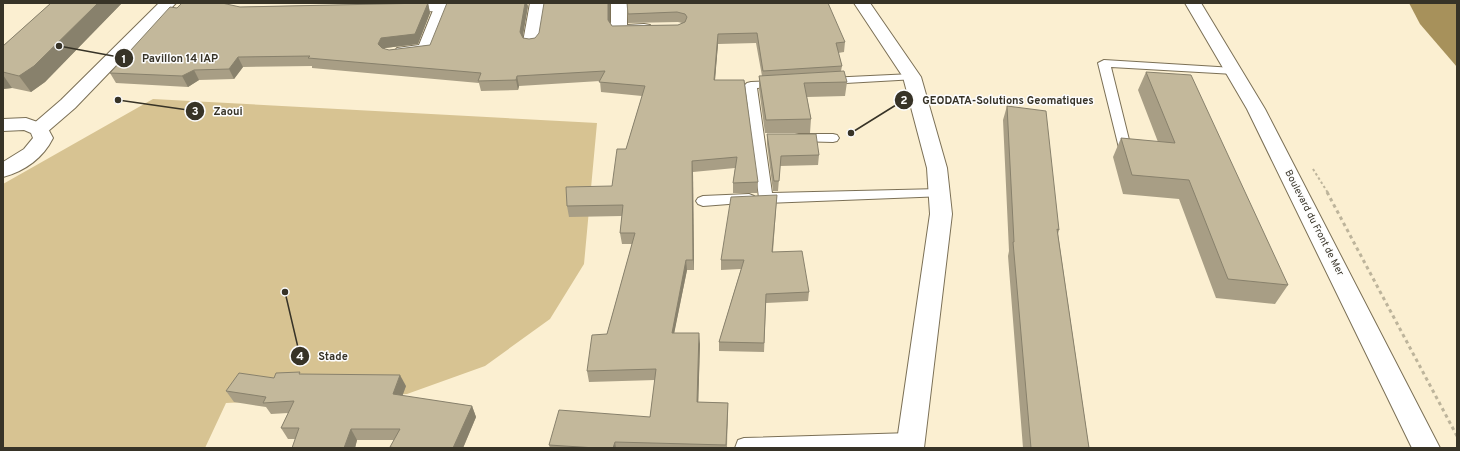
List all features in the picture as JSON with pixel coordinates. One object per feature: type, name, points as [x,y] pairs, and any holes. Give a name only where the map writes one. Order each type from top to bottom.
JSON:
[{"type":"street","points":[[39,128],[68,104],[168,3]]},
{"type":"street","points":[[381,7],[442,6],[471,3]]},
{"type":"street","points":[[531,42],[538,3]]},
{"type":"street","points":[[619,3],[619,30],[656,29]]},
{"type":"street","points":[[862,3],[912,77],[937,168],[940,193],[941,214],[910,444]]},
{"type":"street","name":"Boulevard du Front de Mer","points":[[1192,3],[1256,109],[1426,448]]},
{"type":"street","points":[[392,52],[426,50],[442,6]]},
{"type":"street","points":[[3,125],[26,124],[39,128]]},
{"type":"street","points":[[3,170],[33,153],[43,138],[39,128]]},
{"type":"lane","points":[[1126,152],[1104,63],[1234,71]]},
{"type":"lane","points":[[812,82],[912,77]]},
{"type":"lane","points":[[766,198],[751,85],[790,83]]},
{"type":"lane","points":[[788,139],[833,138]]},
{"type":"lane","points":[[758,139],[773,139]]},
{"type":"lane","points":[[703,201],[940,193]]},
{"type":"lane","points":[[744,448],[744,446],[910,444]]},
{"type":"shaded area","points":[[1409,3],[1457,3],[1457,67],[1420,24]]},
{"type":"shaded area","points":[[153,99],[597,123],[584,264],[550,319],[485,366],[407,394],[226,403],[205,448],[3,448],[3,184]]},
{"type":"building","points":[[51,3],[98,3],[34,66],[19,76],[3,72],[3,46]]},
{"type":"building","points":[[182,3],[222,3],[240,7],[428,3],[415,34],[381,38],[378,44],[382,48],[389,50],[430,45],[447,3],[525,3],[520,32],[523,38],[529,39],[535,38],[539,33],[544,3],[608,3],[608,20],[612,26],[678,25],[685,22],[687,17],[685,14],[677,12],[628,14],[627,3],[828,3],[845,42],[836,43],[842,66],[763,71],[757,33],[718,34],[714,80],[744,80],[758,182],[733,183],[737,157],[692,161],[693,260],[686,260],[672,333],[699,333],[697,402],[728,403],[726,445],[615,442],[613,448],[596,448],[549,445],[559,410],[650,417],[656,369],[587,371],[592,335],[607,334],[635,233],[620,233],[623,205],[567,206],[566,187],[612,186],[617,149],[626,149],[645,86],[599,82],[605,71],[517,76],[516,80],[478,81],[481,73],[308,58],[310,56],[238,57],[229,69],[194,70],[182,76],[110,73],[170,7],[177,8]]},
{"type":"building","points":[[844,71],[847,82],[804,83],[811,119],[766,120],[759,76]]},
{"type":"building","points":[[1146,72],[1191,75],[1288,285],[1228,279],[1189,180],[1132,175],[1121,138],[1175,143]]},
{"type":"building","points":[[1007,106],[1046,111],[1059,230],[1057,229],[1089,448],[1031,448],[1013,242]]},
{"type":"building","points":[[767,134],[816,134],[819,155],[781,156],[779,181],[774,181]]},
{"type":"building","points":[[777,195],[772,252],[802,251],[809,292],[766,294],[764,343],[719,342],[744,260],[721,260],[731,197]]},
{"type":"building","points":[[300,372],[299,374],[400,375],[393,394],[472,406],[453,448],[390,447],[400,429],[351,429],[344,448],[292,448],[299,428],[281,428],[294,401],[263,403],[266,397],[226,391],[239,373],[274,378],[276,373]]},
{"type":"place","name":"Pavillon 14 IAP","points":[[59,46]]},
{"type":"place","name":"Zaoui","points":[[118,100]]},
{"type":"place","name":"GEODATA-Solutions Geomatiques","points":[[851,133]]},
{"type":"place","name":"Stade","points":[[285,292]]}]
